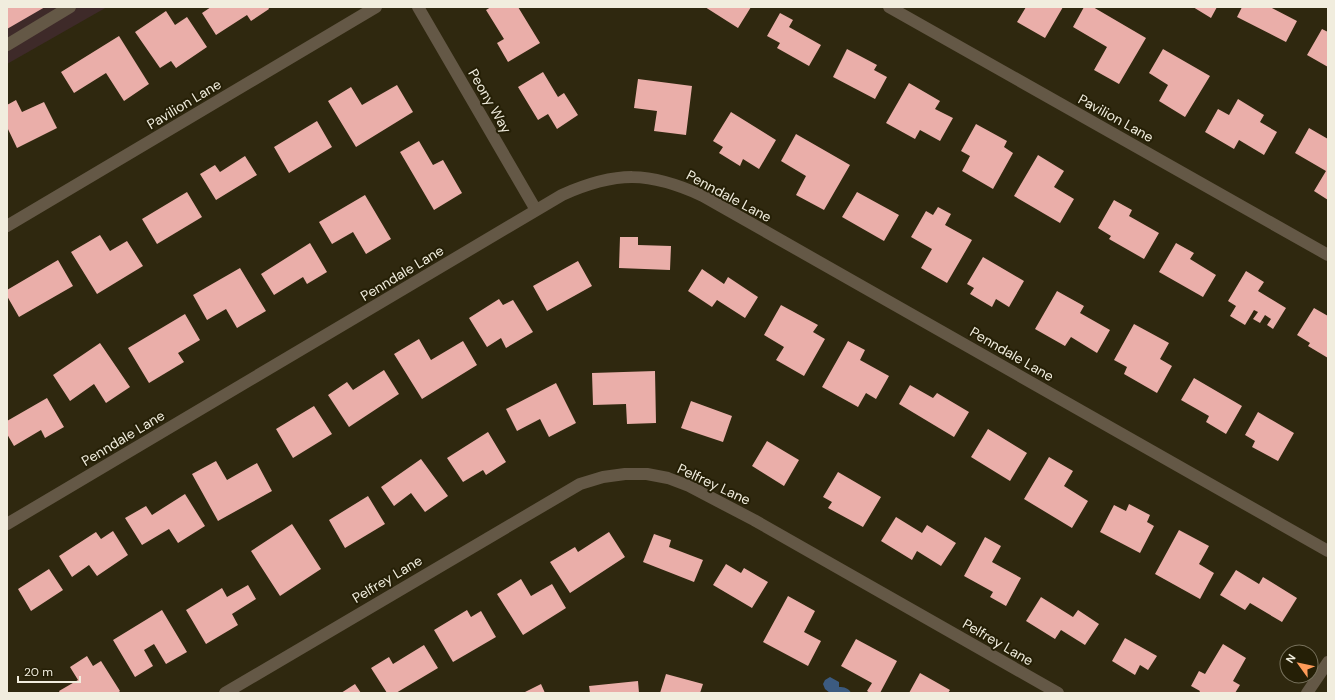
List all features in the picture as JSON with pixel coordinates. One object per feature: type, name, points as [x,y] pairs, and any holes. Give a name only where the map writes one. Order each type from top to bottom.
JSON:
[{"type":"street","points":[[7,45],[70,7]]},
{"type":"street","name":"Pavilion Lane","points":[[7,226],[376,7]]},
{"type":"street","name":"Peony Way","points":[[418,7],[536,210]]},
{"type":"street","name":"Pavilion Lane","points":[[890,7],[1328,255]]},
{"type":"street","name":"Penndale Lane","points":[[7,524],[562,195],[579,187],[609,179],[634,177],[658,179],[681,186],[723,208],[1328,551]]},
{"type":"street","name":"Pelfrey Lane","points":[[225,693],[580,484],[603,477],[625,474],[647,474],[668,478],[689,486],[754,520],[1058,693]]},
{"type":"street","points":[[1307,693],[1328,662]]},
{"type":"shaded area","points":[[7,7],[107,7],[7,64]]},
{"type":"water","points":[[830,677],[839,682],[839,687],[846,688],[851,693],[830,693],[825,689],[823,684],[825,680]]},
{"type":"building","points":[[7,7],[45,7],[7,29]]},
{"type":"building","points":[[211,7],[268,7],[269,9],[251,21],[247,15],[216,35],[202,13]]},
{"type":"building","points":[[491,7],[518,7],[540,43],[508,62],[497,43],[504,39],[486,10]]},
{"type":"building","points":[[705,7],[751,7],[738,28]]},
{"type":"building","points":[[1026,7],[1063,7],[1045,38],[1017,22]]},
{"type":"building","points":[[1084,7],[1093,7],[1146,38],[1119,84],[1094,70],[1107,47],[1073,27]]},
{"type":"building","points":[[1193,7],[1217,7],[1211,18]]},
{"type":"building","points":[[1242,7],[1270,7],[1297,21],[1286,42],[1237,17]]},
{"type":"building","points":[[166,11],[175,25],[187,17],[207,47],[176,68],[171,61],[160,68],[135,32]]},
{"type":"building","points":[[780,13],[793,20],[789,27],[821,45],[809,66],[777,48],[780,43],[767,36]]},
{"type":"building","points":[[1322,29],[1328,32],[1328,67],[1307,55]]},
{"type":"building","points":[[119,36],[149,84],[124,101],[106,73],[74,93],[61,72]]},
{"type":"building","points":[[847,49],[877,65],[874,70],[887,77],[875,99],[833,77]]},
{"type":"building","points":[[1163,49],[1210,76],[1185,117],[1159,101],[1168,85],[1149,73]]},
{"type":"building","points":[[543,72],[558,97],[564,93],[578,115],[557,129],[548,114],[538,120],[518,87]]},
{"type":"building","points":[[638,79],[692,86],[686,135],[654,131],[657,111],[634,108]]},
{"type":"building","points":[[909,83],[940,101],[935,109],[953,118],[940,141],[920,130],[915,139],[886,123]]},
{"type":"building","points":[[397,85],[413,112],[356,147],[328,101],[351,87],[362,105]]},
{"type":"building","points":[[1238,99],[1264,115],[1260,122],[1277,132],[1264,155],[1239,140],[1234,149],[1205,132],[1218,109],[1229,115]]},
{"type":"building","points":[[16,100],[22,112],[44,102],[57,128],[17,148],[7,127],[7,105]]},
{"type":"building","points":[[731,112],[776,140],[759,169],[743,159],[740,166],[719,153],[723,147],[713,141]]},
{"type":"building","points":[[317,121],[332,147],[289,173],[274,147]]},
{"type":"building","points":[[976,124],[1007,141],[1004,147],[1013,153],[993,189],[962,171],[970,156],[961,151]]},
{"type":"building","points":[[1309,128],[1328,139],[1328,200],[1314,191],[1326,171],[1295,153]]},
{"type":"building","points":[[796,134],[850,165],[824,210],[796,195],[806,176],[781,161]]},
{"type":"building","points":[[419,141],[433,165],[443,160],[462,193],[434,210],[400,152]]},
{"type":"building","points":[[1038,155],[1064,171],[1054,187],[1074,199],[1060,223],[1014,196]]},
{"type":"building","points":[[245,156],[257,175],[216,200],[200,174],[215,165],[220,172]]},
{"type":"building","points":[[187,192],[202,217],[157,244],[142,219]]},
{"type":"building","points":[[857,192],[899,215],[884,241],[842,217]]},
{"type":"building","points":[[365,195],[391,239],[366,254],[353,232],[332,244],[319,222]]},
{"type":"building","points":[[1114,200],[1132,210],[1129,216],[1159,233],[1144,259],[1109,239],[1111,236],[1098,228]]},
{"type":"building","points":[[938,207],[951,214],[945,225],[972,240],[947,283],[921,268],[932,249],[911,237],[926,211],[933,215]]},
{"type":"building","points":[[100,235],[110,251],[127,241],[143,266],[97,294],[71,252]]},
{"type":"building","points":[[620,237],[638,237],[638,245],[671,246],[670,270],[619,268]]},
{"type":"building","points":[[310,243],[327,272],[307,284],[303,277],[274,295],[261,274]]},
{"type":"building","points":[[1176,243],[1194,253],[1190,259],[1216,275],[1203,297],[1159,272]]},
{"type":"building","points":[[983,257],[1024,281],[1009,307],[996,299],[992,307],[970,294],[974,288],[967,284]]},
{"type":"building","points":[[58,260],[73,286],[19,317],[7,296],[7,290]]},
{"type":"building","points":[[578,261],[592,286],[547,311],[533,286]]},
{"type":"building","points":[[240,268],[266,311],[237,328],[226,309],[207,320],[193,295]]},
{"type":"building","points":[[702,269],[724,284],[728,277],[758,297],[745,318],[717,300],[712,307],[688,291]]},
{"type":"building","points":[[1246,271],[1264,282],[1258,291],[1286,308],[1273,329],[1267,325],[1271,319],[1265,315],[1260,323],[1253,319],[1258,312],[1254,310],[1245,325],[1230,316],[1236,306],[1228,301]]},
{"type":"building","points":[[1057,291],[1084,306],[1080,313],[1110,330],[1097,353],[1071,337],[1065,346],[1035,329]]},
{"type":"building","points":[[499,299],[503,305],[513,300],[533,332],[506,348],[501,338],[487,347],[469,318]]},
{"type":"building","points":[[781,305],[818,325],[813,332],[825,339],[804,376],[776,360],[784,347],[764,335]]},
{"type":"building","points":[[1314,308],[1328,316],[1328,358],[1308,346],[1310,343],[1297,335]]},
{"type":"building","points":[[185,314],[200,340],[178,353],[184,362],[149,383],[128,348]]},
{"type":"building","points":[[1134,324],[1169,343],[1160,359],[1172,366],[1157,393],[1124,374],[1127,367],[1114,360]]},
{"type":"building","points":[[419,339],[431,360],[463,341],[477,365],[422,399],[394,354]]},
{"type":"building","points":[[848,341],[865,350],[860,360],[889,376],[876,399],[866,393],[858,407],[822,387]]},
{"type":"building","points":[[100,343],[130,387],[106,403],[94,384],[70,401],[53,375]]},
{"type":"building","points":[[384,370],[399,394],[349,427],[328,395],[347,382],[353,390]]},
{"type":"building","points":[[655,371],[656,423],[627,424],[626,404],[593,405],[592,373]]},
{"type":"building","points":[[1194,378],[1242,406],[1226,434],[1206,422],[1209,416],[1181,400]]},
{"type":"building","points":[[556,383],[576,423],[549,437],[540,419],[517,431],[506,409]]},
{"type":"building","points":[[910,385],[933,398],[937,393],[969,412],[954,437],[899,404]]},
{"type":"building","points":[[47,398],[64,427],[45,438],[41,430],[14,446],[7,434],[7,421]]},
{"type":"building","points":[[691,401],[732,416],[723,442],[681,428]]},
{"type":"building","points":[[314,406],[332,434],[293,458],[276,429]]},
{"type":"building","points":[[1258,412],[1294,433],[1278,461],[1252,447],[1255,441],[1245,435]]},
{"type":"building","points":[[988,429],[1027,453],[1010,481],[971,457]]},
{"type":"building","points":[[488,432],[506,462],[486,475],[483,470],[463,482],[447,458]]},
{"type":"building","points":[[767,441],[799,460],[784,486],[752,466]]},
{"type":"building","points":[[1049,457],[1073,471],[1064,486],[1088,501],[1072,528],[1024,499]]},
{"type":"building","points":[[421,459],[448,496],[425,512],[411,493],[394,506],[381,487]]},
{"type":"building","points":[[216,461],[227,480],[257,463],[272,491],[218,521],[192,474]]},
{"type":"building","points":[[838,472],[881,497],[863,527],[828,508],[832,502],[823,497]]},
{"type":"building","points":[[185,494],[205,526],[178,543],[169,529],[142,545],[125,518],[146,506],[152,515]]},
{"type":"building","points":[[368,496],[385,524],[345,548],[329,520]]},
{"type":"building","points":[[1129,504],[1150,515],[1147,522],[1154,526],[1140,553],[1100,532],[1114,505],[1126,511]]},
{"type":"building","points":[[896,517],[922,533],[927,525],[956,543],[941,566],[917,551],[912,560],[881,541]]},
{"type":"building","points":[[292,524],[321,569],[280,596],[251,551]]},
{"type":"building","points":[[1179,530],[1209,546],[1199,564],[1214,573],[1200,599],[1155,574]]},
{"type":"building","points":[[113,531],[128,555],[97,576],[89,565],[72,577],[59,556],[96,532],[101,539]]},
{"type":"building","points":[[609,532],[625,557],[570,593],[550,562],[575,547],[578,552]]},
{"type":"building","points":[[654,534],[671,540],[669,547],[703,560],[694,582],[643,562]]},
{"type":"building","points":[[985,537],[1001,546],[992,562],[1021,578],[1006,606],[990,597],[993,592],[964,576]]},
{"type":"building","points":[[726,564],[741,573],[744,568],[768,582],[752,608],[713,585]]},
{"type":"building","points":[[49,569],[63,590],[31,611],[18,589]]},
{"type":"building","points":[[1236,570],[1259,584],[1263,577],[1297,598],[1282,622],[1250,603],[1245,610],[1220,595]]},
{"type":"building","points":[[521,579],[531,596],[552,584],[566,608],[523,635],[497,594]]},
{"type":"building","points":[[248,585],[256,599],[232,614],[238,625],[206,644],[186,610],[222,588],[227,597]]},
{"type":"building","points":[[788,596],[815,611],[804,632],[821,641],[808,666],[763,642]]},
{"type":"building","points":[[1041,597],[1073,617],[1078,610],[1099,624],[1085,645],[1061,630],[1055,639],[1026,621]]},
{"type":"building","points":[[162,610],[187,652],[166,664],[154,644],[144,650],[153,666],[135,677],[113,640]]},
{"type":"building","points":[[467,610],[471,617],[481,611],[496,637],[453,662],[434,630]]},
{"type":"building","points":[[1125,638],[1157,656],[1148,670],[1140,665],[1135,675],[1112,661]]},
{"type":"building","points":[[856,639],[897,661],[880,693],[870,693],[867,691],[872,683],[841,666]]},
{"type":"building","points":[[1223,644],[1246,658],[1233,681],[1240,685],[1235,693],[1199,693],[1200,691],[1191,686],[1199,671],[1205,674]]},
{"type":"building","points":[[424,645],[438,668],[396,693],[387,693],[371,668],[389,657],[393,664]]},
{"type":"building","points":[[87,656],[93,666],[101,661],[120,691],[118,693],[60,693],[59,691],[78,680],[70,667]]},
{"type":"building","points":[[920,673],[950,690],[948,693],[909,693]]},
{"type":"building","points":[[666,674],[703,684],[700,693],[660,693]]},
{"type":"building","points":[[638,681],[639,693],[590,693],[589,686]]},
{"type":"building","points":[[355,684],[361,693],[341,693]]},
{"type":"building","points":[[541,684],[545,693],[523,693]]}]
